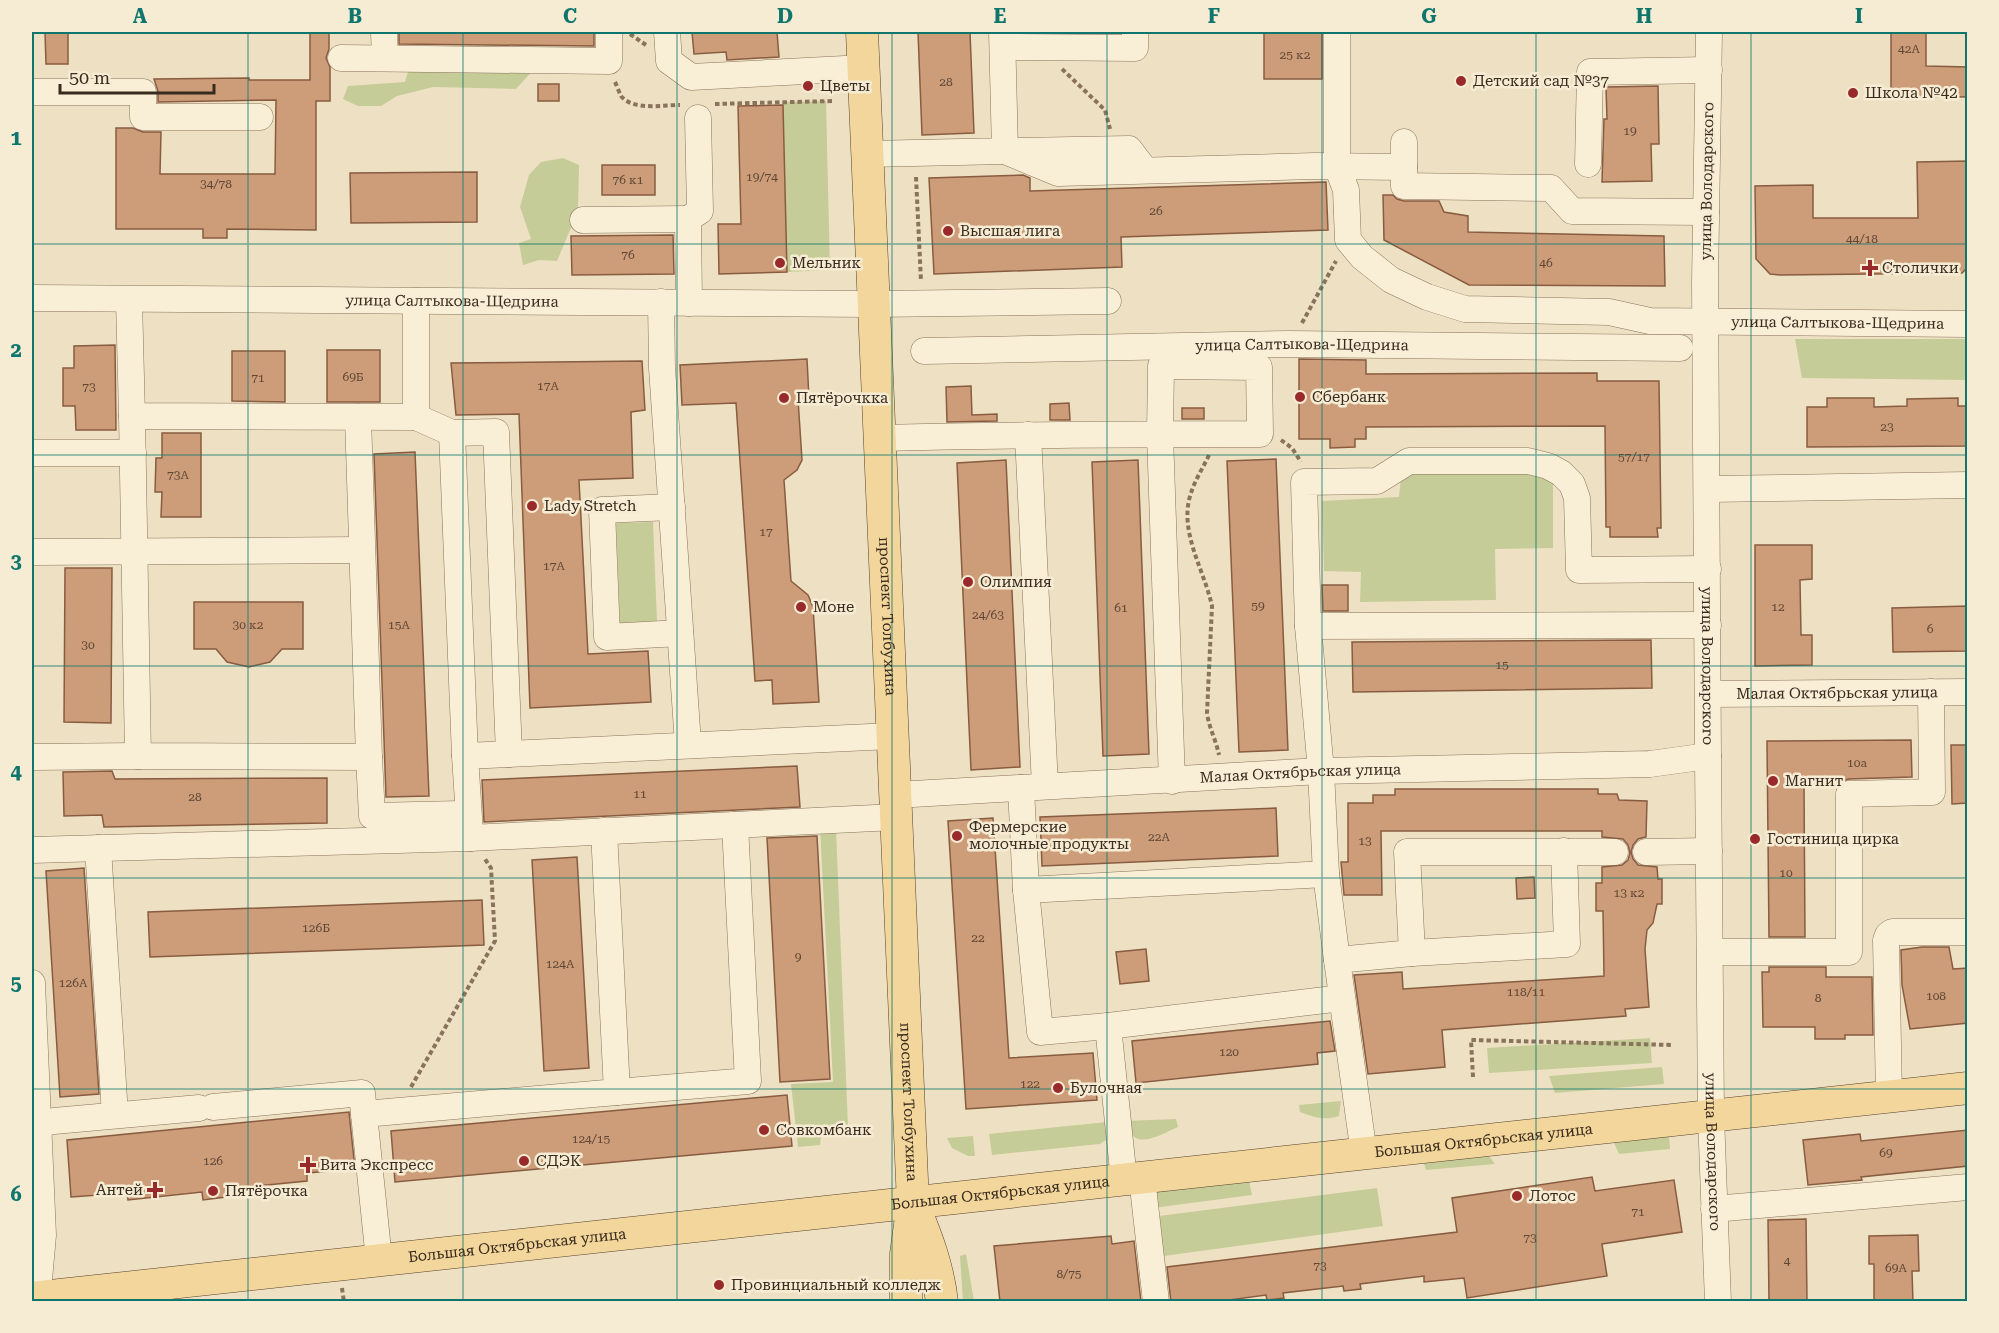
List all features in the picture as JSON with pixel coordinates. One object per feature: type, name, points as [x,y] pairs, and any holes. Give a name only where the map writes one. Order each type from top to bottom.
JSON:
[{"type":"main road","name":"проспект Толбухина","points":[[862,32],[913,1203],[906,1254],[906,1302]]},
{"type":"main road","name":"Большая Октябрьская улица","points":[[36,1299],[1968,1088]]},
{"type":"main road","name":"проспект Толбухина","points":[[913,1203],[932,1251],[942,1302]]},
{"type":"street","points":[[384,32],[385,58]]},
{"type":"street","points":[[341,58],[609,61],[609,32]]},
{"type":"street","points":[[667,32],[669,61],[691,77],[864,68]]},
{"type":"street","points":[[1005,151],[1003,40],[1037,46],[1067,39],[1134,48],[1135,32]]},
{"type":"street","points":[[1337,32],[1337,166],[1346,190],[1348,240]]},
{"type":"street","name":"улица Володарского","points":[[1709,32],[1706,212],[1708,756],[1711,1116],[1718,1302]]},
{"type":"street","points":[[1588,164],[1590,72],[1709,70]]},
{"type":"street","points":[[32,93],[143,93],[143,117],[260,117]]},
{"type":"street","points":[[583,220],[688,219],[700,211],[698,118]]},
{"type":"street","points":[[868,154],[1129,149],[1145,170]]},
{"type":"street","points":[[1005,151],[1058,172],[1337,166],[1404,155],[1404,186],[1551,188],[1572,211],[1706,212]]},
{"type":"street","points":[[688,219],[689,303]]},
{"type":"street","name":"улица Салтыкова-Щедрина","points":[[1348,240],[1362,257],[1391,280],[1427,297],[1465,309],[1609,312],[1650,321],[1706,323],[1968,324]]},
{"type":"street","name":"улица Салтыкова-Щедрина","points":[[32,298],[874,304],[1108,301]]},
{"type":"street","points":[[129,300],[138,756]]},
{"type":"street","points":[[416,301],[416,417]]},
{"type":"street","points":[[661,302],[662,368],[688,744]]},
{"type":"street","name":"улица Салтыкова-Щедрина","points":[[924,351],[1289,344],[1680,348]]},
{"type":"street","points":[[880,438],[1028,435],[1160,435],[1260,434],[1259,367],[1161,366],[1160,435],[1173,781]]},
{"type":"street","points":[[132,416],[416,417],[452,433],[496,432],[509,754]]},
{"type":"street","points":[[358,417],[372,816],[461,813],[470,838]]},
{"type":"street","points":[[452,433],[470,838]]},
{"type":"street","points":[[1028,435],[1033,787],[1026,890],[1040,1032],[1342,998]]},
{"type":"street","points":[[32,453],[133,453]]},
{"type":"street","points":[[1364,1154],[1326,874],[1321,771],[1308,626],[1304,482],[1377,481],[1409,461],[1528,461],[1548,466],[1561,473],[1572,484],[1577,498],[1578,570],[1708,569]]},
{"type":"street","points":[[1707,489],[1968,485]]},
{"type":"street","points":[[672,507],[602,510],[607,637],[680,633]]},
{"type":"street","points":[[32,552],[362,550]]},
{"type":"street","points":[[1308,626],[1708,625]]},
{"type":"street","points":[[1710,952],[1849,952],[1849,794],[1932,792],[1931,692]]},
{"type":"street","name":"Малая Октябрьская улица","points":[[1708,694],[1968,692]]},
{"type":"street","points":[[465,756],[892,736]]},
{"type":"street","name":"Малая Октябрьская улица","points":[[32,849],[470,838],[735,825],[1033,787],[1321,771],[1650,764],[1708,756]]},
{"type":"street","points":[[32,757],[369,757]]},
{"type":"street","points":[[364,1114],[748,1082],[735,825]]},
{"type":"street","points":[[604,831],[617,1092]]},
{"type":"street","points":[[98,848],[115,1115]]},
{"type":"street","points":[[1337,960],[1567,944],[1564,851]]},
{"type":"street","points":[[1646,852],[1709,851]]},
{"type":"street","points":[[1412,953],[1407,852],[1615,852]]},
{"type":"street","points":[[1026,890],[1326,874]]},
{"type":"street","points":[[1889,1097],[1886,940],[1888,935],[1892,932],[1968,932]]},
{"type":"street","points":[[32,983],[35,1108],[43,1235],[36,1299]]},
{"type":"street","points":[[1108,1026],[1156,1302]]},
{"type":"street","points":[[35,1108],[54,1121],[362,1093],[379,1260]]},
{"type":"street","points":[[1714,1209],[1968,1187]]},
{"type":"path","points":[[1037,46],[1105,110],[1116,150]]},
{"type":"path","points":[[916,177],[920,270]]},
{"type":"path","points":[[1289,344],[1348,240]]},
{"type":"path","points":[[1214,434],[1209,455],[1190,494],[1188,531],[1212,606],[1207,712],[1209,728],[1217,743],[1221,777]]},
{"type":"path","points":[[1260,434],[1278,438],[1292,448],[1301,459],[1304,482]]},
{"type":"path","points":[[397,1111],[495,941],[491,868],[470,838]]},
{"type":"path","points":[[1473,1077],[1471,1040],[1673,1045]]},
{"type":"path","points":[[341,1284],[344,1302]]},
{"type":"green space","points":[[414,51],[536,67],[516,89],[433,87],[397,96],[381,106],[358,106],[343,99],[348,86],[405,82]]},
{"type":"green space","points":[[826,101],[830,270],[787,272],[782,102]]},
{"type":"green space","points":[[563,158],[579,165],[578,211],[557,261],[539,260],[523,265],[519,243],[531,239],[520,207],[529,175],[541,162]]},
{"type":"green space","points":[[1795,339],[1967,339],[1967,380],[1802,378]]},
{"type":"green space","points":[[1402,468],[1553,469],[1553,548],[1495,549],[1496,600],[1360,602],[1361,572],[1324,571],[1322,501],[1399,497]]},
{"type":"green space","points":[[653,522],[657,622],[620,624],[616,523]]},
{"type":"green space","points":[[820,827],[836,829],[848,1127],[822,1130],[820,1145],[798,1147],[791,1084],[833,1082]]},
{"type":"green space","points":[[1650,1038],[1652,1063],[1489,1073],[1487,1048]]},
{"type":"green space","points":[[1662,1067],[1664,1084],[1555,1093],[1549,1076]]},
{"type":"green space","points":[[1341,1101],[1339,1116],[1319,1118],[1300,1112],[1299,1105]]},
{"type":"green space","points":[[1176,1119],[1178,1127],[1146,1139],[1134,1137],[1125,1121]]},
{"type":"green space","points":[[1107,1122],[1107,1139],[1100,1144],[992,1155],[989,1134]]},
{"type":"green space","points":[[973,1136],[975,1156],[968,1156],[952,1148],[947,1138]]},
{"type":"green space","points":[[1669,1136],[1670,1149],[1619,1154],[1614,1143]]},
{"type":"green space","points":[[1485,1151],[1495,1164],[1426,1170],[1422,1157]]},
{"type":"green space","points":[[1249,1181],[1252,1195],[1153,1208],[1151,1190]]},
{"type":"green space","points":[[1377,1188],[1383,1226],[1164,1256],[1159,1216]]},
{"type":"green space","points":[[966,1254],[974,1301],[963,1301],[960,1256]]},
{"type":"building","points":[[45,32],[68,32],[68,64],[46,64]]},
{"type":"building","points":[[310,32],[329,32],[329,49],[326,58],[330,67],[330,101],[316,101],[316,230],[227,229],[227,238],[203,238],[203,229],[116,229],[116,128],[161,132],[160,174],[275,174],[276,100],[158,102],[158,91],[154,79],[310,80]]},
{"type":"building","points":[[399,32],[594,32],[594,46],[399,44]]},
{"type":"building","points":[[692,32],[777,32],[779,57],[727,60],[726,52],[694,54]]},
{"type":"building","points":[[918,32],[970,32],[974,133],[922,135]]},
{"type":"building","points":[[1264,32],[1322,32],[1322,79],[1264,79]]},
{"type":"building","points":[[1891,32],[1926,32],[1926,66],[1968,67],[1968,97],[1891,96]]},
{"type":"building","points":[[538,84],[559,84],[559,101],[538,101]]},
{"type":"building","points":[[1658,86],[1659,144],[1651,144],[1652,181],[1602,182],[1604,119],[1607,119],[1606,87]]},
{"type":"building","points":[[783,105],[787,272],[719,274],[718,224],[741,224],[738,106]]},
{"type":"building","points":[[1968,161],[1968,267],[1962,273],[1780,275],[1770,274],[1756,259],[1755,186],[1813,185],[1813,218],[1918,218],[1917,162]]},
{"type":"building","points":[[602,165],[655,165],[655,195],[602,195]]},
{"type":"building","points":[[477,172],[477,222],[351,223],[350,173]]},
{"type":"building","points":[[1023,175],[1030,178],[1030,191],[1326,182],[1328,230],[1121,237],[1122,267],[934,274],[929,178]]},
{"type":"building","points":[[1383,195],[1393,195],[1404,201],[1439,201],[1444,212],[1468,216],[1468,232],[1664,236],[1665,286],[1469,285],[1384,240]]},
{"type":"building","points":[[673,235],[674,274],[572,275],[571,236]]},
{"type":"building","points":[[115,345],[116,430],[76,430],[75,406],[63,406],[63,368],[74,368],[74,346]]},
{"type":"building","points":[[327,350],[380,350],[380,402],[327,402]]},
{"type":"building","points":[[232,351],[285,351],[285,402],[232,401]]},
{"type":"building","points":[[807,359],[809,398],[798,399],[802,460],[797,470],[784,480],[791,581],[808,595],[813,607],[819,702],[773,704],[772,680],[755,681],[736,403],[682,405],[680,365]]},
{"type":"building","points":[[1299,359],[1366,360],[1366,374],[1597,373],[1597,381],[1659,381],[1661,528],[1657,528],[1658,537],[1610,537],[1610,527],[1606,527],[1605,426],[1366,427],[1366,439],[1355,439],[1355,447],[1330,448],[1330,439],[1299,439]]},
{"type":"building","points":[[642,361],[645,410],[631,412],[633,478],[579,480],[588,654],[648,651],[651,702],[530,708],[519,414],[456,415],[451,363]]},
{"type":"building","points":[[971,386],[972,415],[997,414],[997,421],[947,422],[946,387]]},
{"type":"building","points":[[1827,398],[1874,398],[1874,407],[1907,406],[1907,399],[1958,398],[1958,406],[1968,406],[1968,446],[1807,447],[1807,407],[1827,407]]},
{"type":"building","points":[[1069,403],[1070,420],[1050,420],[1050,404]]},
{"type":"building","points":[[1182,408],[1204,408],[1204,419],[1182,419]]},
{"type":"building","points":[[162,433],[201,433],[201,517],[161,517],[162,492],[155,492],[156,458],[162,458]]},
{"type":"building","points":[[415,452],[429,796],[386,797],[374,454]]},
{"type":"building","points":[[1276,459],[1288,750],[1239,752],[1227,461]]},
{"type":"building","points":[[1006,460],[1020,767],[971,770],[957,463]]},
{"type":"building","points":[[1138,460],[1149,754],[1103,756],[1092,462]]},
{"type":"building","points":[[1755,545],[1812,545],[1812,579],[1800,580],[1801,635],[1812,635],[1812,665],[1755,666]]},
{"type":"building","points":[[65,568],[112,568],[111,723],[64,722]]},
{"type":"building","points":[[1322,585],[1348,585],[1348,611],[1323,611]]},
{"type":"building","points":[[194,602],[303,602],[303,649],[282,649],[270,662],[249,667],[227,662],[216,649],[194,649]]},
{"type":"building","points":[[1968,606],[1968,651],[1893,652],[1892,608]]},
{"type":"building","points":[[1651,640],[1652,688],[1353,692],[1352,642]]},
{"type":"building","points":[[1911,740],[1912,777],[1849,779],[1837,785],[1804,786],[1805,937],[1769,937],[1767,741]]},
{"type":"building","points":[[1951,745],[1968,745],[1968,803],[1952,804]]},
{"type":"building","points":[[797,766],[800,807],[484,822],[482,780]]},
{"type":"building","points":[[112,771],[115,779],[327,778],[327,823],[104,827],[102,815],[64,816],[63,772]]},
{"type":"building","points":[[1395,789],[1598,789],[1598,794],[1617,794],[1619,800],[1647,801],[1646,837],[1638,839],[1631,852],[1638,865],[1657,867],[1658,879],[1662,879],[1662,904],[1657,904],[1653,923],[1647,930],[1645,949],[1649,1007],[1625,1009],[1626,1016],[1442,1030],[1445,1067],[1368,1074],[1354,975],[1402,972],[1403,989],[1604,976],[1603,911],[1596,911],[1596,883],[1602,883],[1602,867],[1622,865],[1628,860],[1630,853],[1623,839],[1602,837],[1602,831],[1381,831],[1382,895],[1344,895],[1341,862],[1348,862],[1348,803],[1373,803],[1373,795],[1395,795]]},
{"type":"building","points":[[1276,808],[1278,856],[1042,866],[1040,817]]},
{"type":"building","points":[[993,818],[1009,1058],[1093,1053],[1097,1100],[966,1109],[948,821]]},
{"type":"building","points":[[817,836],[830,1079],[780,1082],[767,838]]},
{"type":"building","points":[[577,857],[589,1068],[544,1071],[532,860]]},
{"type":"building","points":[[84,868],[99,1094],[60,1097],[46,871]]},
{"type":"building","points":[[1534,877],[1535,898],[1517,899],[1516,878]]},
{"type":"building","points":[[482,900],[484,945],[150,957],[148,912]]},
{"type":"building","points":[[1949,947],[1953,969],[1968,968],[1968,1023],[1910,1029],[1902,985],[1901,950]]},
{"type":"building","points":[[1146,949],[1149,981],[1120,984],[1116,952]]},
{"type":"building","points":[[1769,967],[1826,967],[1826,977],[1872,977],[1873,1035],[1845,1035],[1845,1039],[1815,1039],[1815,1027],[1763,1027],[1762,972],[1769,972]]},
{"type":"building","points":[[1330,1021],[1335,1051],[1317,1053],[1318,1064],[1136,1083],[1132,1041]]},
{"type":"building","points":[[787,1095],[792,1146],[395,1182],[391,1131]]},
{"type":"building","points":[[349,1112],[355,1169],[307,1173],[307,1181],[225,1189],[226,1197],[203,1200],[202,1192],[128,1200],[127,1193],[71,1197],[67,1140]]},
{"type":"building","points":[[1968,1130],[1968,1166],[1808,1185],[1803,1140],[1860,1134],[1861,1141]]},
{"type":"building","points":[[1592,1177],[1595,1191],[1674,1180],[1682,1232],[1602,1244],[1607,1276],[1467,1298],[1464,1278],[1424,1282],[1424,1276],[1360,1284],[1361,1289],[1344,1291],[1343,1286],[1283,1293],[1284,1298],[1267,1300],[1266,1295],[1214,1302],[1171,1302],[1167,1267],[1457,1232],[1452,1198]]},
{"type":"building","points":[[1806,1219],[1807,1302],[1769,1302],[1768,1220]]},
{"type":"building","points":[[1918,1235],[1919,1271],[1912,1271],[1913,1302],[1874,1302],[1874,1264],[1869,1264],[1869,1236]]},
{"type":"building","points":[[1111,1236],[1112,1244],[1134,1241],[1141,1302],[1000,1302],[994,1246]]},
{"type":"place","name":"Детский сад №37","points":[[1461,81]]},
{"type":"place","name":"Цветы","points":[[808,86]]},
{"type":"place","name":"Школа №42","points":[[1853,93]]},
{"type":"place","name":"Высшая лига","points":[[948,231]]},
{"type":"place","name":"Мельник","points":[[780,263]]},
{"type":"place","name":"Столички","points":[[1870,268]]},
{"type":"place","name":"Сбербанк","points":[[1300,397]]},
{"type":"place","name":"Пятёрочкка","points":[[784,398]]},
{"type":"place","name":"Lady Stretch","points":[[532,506]]},
{"type":"place","name":"Олимпия","points":[[968,582]]},
{"type":"place","name":"Моне","points":[[801,607]]},
{"type":"place","name":"Магнит","points":[[1773,781]]},
{"type":"place","name":"Фермерские молочные продукты","points":[[957,836]]},
{"type":"place","name":"Гостиница цирка","points":[[1755,839]]},
{"type":"place","name":"Булочная","points":[[1058,1088]]},
{"type":"place","name":"Совкомбанк","points":[[764,1130]]},
{"type":"place","name":"СДЭК","points":[[524,1161]]},
{"type":"place","name":"Вита Экспресс","points":[[308,1165]]},
{"type":"place","name":"Антей","points":[[155,1190]]},
{"type":"place","name":"Пятёрочка","points":[[213,1191]]},
{"type":"place","name":"Лотос","points":[[1517,1196]]},
{"type":"place","name":"Провинциальный колледж","points":[[719,1285]]}]
